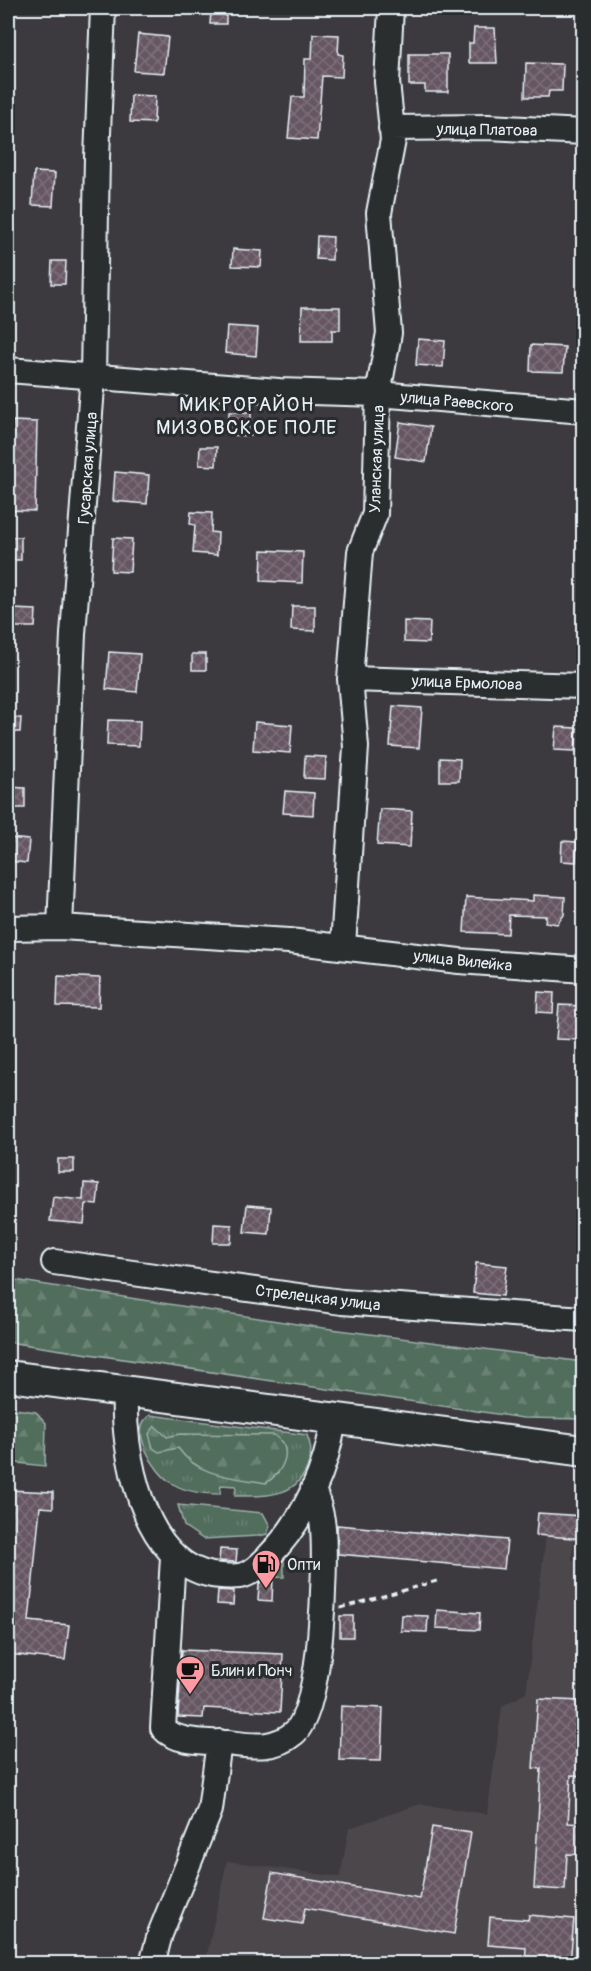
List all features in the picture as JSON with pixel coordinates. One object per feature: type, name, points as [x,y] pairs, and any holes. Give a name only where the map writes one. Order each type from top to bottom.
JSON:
[{"type":"main road","points":[[8,1376],[584,1451]]},
{"type":"street","name":"Гусарская улица","points":[[60,927],[73,634],[93,375],[96,158],[103,8]]},
{"type":"street","name":"Уланская улица","points":[[343,946],[356,747],[350,678],[360,552],[375,514],[378,394],[389,333],[379,213],[393,140],[387,82],[391,8]]},
{"type":"street","name":"улица Платова","points":[[391,128],[488,127],[584,132]]},
{"type":"street","name":"улица Раевского","points":[[8,370],[279,391],[378,394],[584,411]]},
{"type":"street","name":"улица Ермолова","points":[[350,678],[584,686]]},
{"type":"street","points":[[8,928],[60,927]]},
{"type":"street","name":"улица Вилейка","points":[[60,927],[343,946],[459,961],[584,970]]},
{"type":"street","name":"Стрелецкая улица","points":[[54,1262],[342,1302],[584,1319]]},
{"type":"street","points":[[125,1392],[125,1427],[137,1485],[148,1516],[173,1557],[190,1569],[206,1574],[235,1576],[246,1574],[281,1544],[314,1489],[326,1459],[334,1418]]},
{"type":"street","points":[[173,1557],[163,1728],[178,1738],[262,1746],[274,1744],[296,1732],[308,1711],[312,1694],[321,1608],[323,1527],[314,1489]]},
{"type":"street","points":[[152,1964],[160,1934],[210,1810],[219,1742]]},
{"type":"path","points":[[321,1608],[344,1608],[437,1581]]},
{"type":"shaded area","points":[[546,1536],[574,1538],[572,1561],[584,1562],[583,1963],[205,1964],[227,1861],[340,1877],[349,1828],[420,1804],[487,1814],[502,1706],[526,1693]]},
{"type":"green space","points":[[8,1279],[316,1327],[583,1362],[583,1419],[523,1418],[8,1342]]},
{"type":"green space","points":[[8,1408],[36,1412],[46,1423],[45,1466],[8,1462]]},
{"type":"green space","points":[[150,1415],[307,1435],[311,1455],[304,1474],[298,1482],[280,1492],[258,1496],[235,1496],[236,1486],[221,1485],[220,1494],[187,1490],[164,1477],[146,1450],[142,1440],[142,1430],[144,1422]]},
{"type":"green space","points":[[155,1426],[167,1437],[180,1434],[274,1435],[284,1447],[284,1460],[277,1473],[266,1483],[217,1474],[196,1465],[178,1448],[159,1452],[153,1448],[149,1434]]},
{"type":"green space","points":[[178,1505],[263,1513],[270,1526],[267,1534],[258,1536],[203,1539],[184,1526]]},
{"type":"green space","points":[[284,1559],[284,1577],[259,1578]]},
{"type":"building","points":[[211,11],[226,12],[226,24],[210,24]]},
{"type":"building","points":[[474,28],[495,28],[497,63],[469,63],[469,43],[473,43]]},
{"type":"building","points":[[138,34],[168,37],[164,73],[134,71]]},
{"type":"building","points":[[313,34],[339,35],[338,54],[343,55],[342,77],[322,76],[317,140],[288,138],[292,97],[304,97],[305,59],[312,59]]},
{"type":"building","points":[[409,54],[448,54],[448,92],[425,92],[425,85],[409,85]]},
{"type":"building","points":[[526,63],[563,64],[562,91],[549,91],[548,97],[525,97]]},
{"type":"building","points":[[131,95],[155,96],[154,123],[130,122]]},
{"type":"building","points":[[34,172],[55,173],[53,206],[32,205]]},
{"type":"building","points":[[317,236],[333,237],[332,260],[316,259]]},
{"type":"building","points":[[233,249],[262,251],[261,267],[232,266]]},
{"type":"building","points":[[52,261],[66,261],[65,284],[51,284]]},
{"type":"building","points":[[302,307],[340,307],[340,330],[332,330],[332,341],[301,341]]},
{"type":"building","points":[[227,326],[258,328],[256,356],[225,353]]},
{"type":"building","points":[[418,339],[445,341],[443,367],[416,365]]},
{"type":"building","points":[[531,345],[565,347],[563,372],[530,371]]},
{"type":"building","points":[[229,412],[251,412],[251,436],[228,435]]},
{"type":"building","points":[[13,421],[37,422],[35,511],[8,510],[8,469],[10,469]]},
{"type":"building","points":[[400,422],[431,427],[426,462],[395,457]]},
{"type":"building","points":[[200,447],[217,447],[216,466],[199,465]]},
{"type":"building","points":[[115,472],[149,475],[147,504],[113,501]]},
{"type":"building","points":[[191,512],[212,513],[211,532],[218,533],[217,555],[193,553],[195,525],[190,524]]},
{"type":"building","points":[[8,537],[21,537],[21,560],[8,560]]},
{"type":"building","points":[[113,538],[132,539],[130,572],[111,571]]},
{"type":"building","points":[[262,550],[303,552],[302,583],[261,581]]},
{"type":"building","points":[[292,606],[315,606],[315,631],[291,630]]},
{"type":"building","points":[[13,609],[36,610],[35,627],[12,627]]},
{"type":"building","points":[[404,621],[430,622],[429,643],[404,642]]},
{"type":"building","points":[[109,652],[140,654],[137,692],[106,689]]},
{"type":"building","points":[[192,654],[206,654],[206,670],[192,670]]},
{"type":"building","points":[[393,706],[422,708],[419,748],[390,746]]},
{"type":"building","points":[[8,718],[21,718],[20,732],[8,732]]},
{"type":"building","points":[[108,720],[140,721],[139,746],[107,745]]},
{"type":"building","points":[[255,722],[292,725],[290,753],[253,750]]},
{"type":"building","points":[[556,727],[577,728],[575,751],[554,750]]},
{"type":"building","points":[[305,756],[326,757],[325,779],[304,778]]},
{"type":"building","points":[[440,758],[460,759],[459,781],[440,781]]},
{"type":"building","points":[[8,787],[25,788],[25,808],[8,808]]},
{"type":"building","points":[[285,791],[314,793],[313,815],[283,813]]},
{"type":"building","points":[[380,809],[412,811],[410,847],[377,845]]},
{"type":"building","points":[[8,838],[29,840],[27,863],[8,861]]},
{"type":"building","points":[[562,841],[577,842],[576,862],[561,861]]},
{"type":"building","points":[[533,895],[565,897],[564,915],[557,924],[545,922],[546,916],[509,915],[508,934],[464,932],[466,897],[533,901]]},
{"type":"building","points":[[58,976],[100,978],[99,1007],[57,1006]]},
{"type":"building","points":[[538,992],[554,993],[553,1013],[537,1012]]},
{"type":"building","points":[[559,1005],[584,1006],[584,1040],[556,1039]]},
{"type":"building","points":[[58,1159],[74,1159],[74,1172],[58,1172]]},
{"type":"building","points":[[84,1183],[99,1184],[97,1205],[86,1204],[84,1224],[50,1221],[53,1197],[83,1200]]},
{"type":"building","points":[[247,1205],[271,1207],[269,1234],[244,1232]]},
{"type":"building","points":[[214,1224],[232,1225],[231,1243],[213,1243]]},
{"type":"building","points":[[476,1263],[507,1266],[503,1296],[473,1293]]},
{"type":"building","points":[[8,1490],[53,1492],[53,1508],[40,1507],[29,1621],[69,1625],[65,1660],[8,1654]]},
{"type":"building","points":[[538,1513],[584,1516],[584,1539],[536,1535]]},
{"type":"building","points":[[337,1525],[507,1540],[504,1569],[338,1554]]},
{"type":"building","points":[[220,1549],[237,1550],[236,1562],[219,1561]]},
{"type":"building","points":[[266,1578],[273,1578],[272,1601],[258,1600],[259,1584]]},
{"type":"building","points":[[218,1590],[234,1591],[233,1605],[217,1604]]},
{"type":"building","points":[[437,1610],[480,1613],[479,1630],[436,1628]]},
{"type":"building","points":[[402,1615],[428,1616],[427,1632],[401,1631]]},
{"type":"building","points":[[340,1616],[353,1616],[353,1637],[340,1637]]},
{"type":"building","points":[[182,1650],[283,1654],[280,1712],[204,1708],[203,1718],[178,1717]]},
{"type":"building","points":[[538,1699],[581,1701],[577,1755],[584,1755],[584,1776],[571,1775],[568,1823],[584,1824],[584,1855],[567,1854],[565,1890],[534,1888],[541,1769],[533,1768]]},
{"type":"building","points":[[341,1706],[383,1708],[381,1761],[339,1760]]},
{"type":"building","points":[[432,1827],[471,1833],[454,1934],[305,1908],[302,1924],[264,1918],[272,1873],[420,1899]]},
{"type":"building","points":[[529,1915],[574,1919],[570,1964],[525,1964],[526,1948],[488,1945],[490,1917],[528,1920]]},
{"type":"place","name":"Опти","points":[[266,1590]]},
{"type":"place","name":"Блин и Понч","points":[[190,1696]]},
{"type":"district","name":"МИКРОРАЙОН МИЗОВСКОЕ ПОЛЕ","points":[[247,416]]}]
